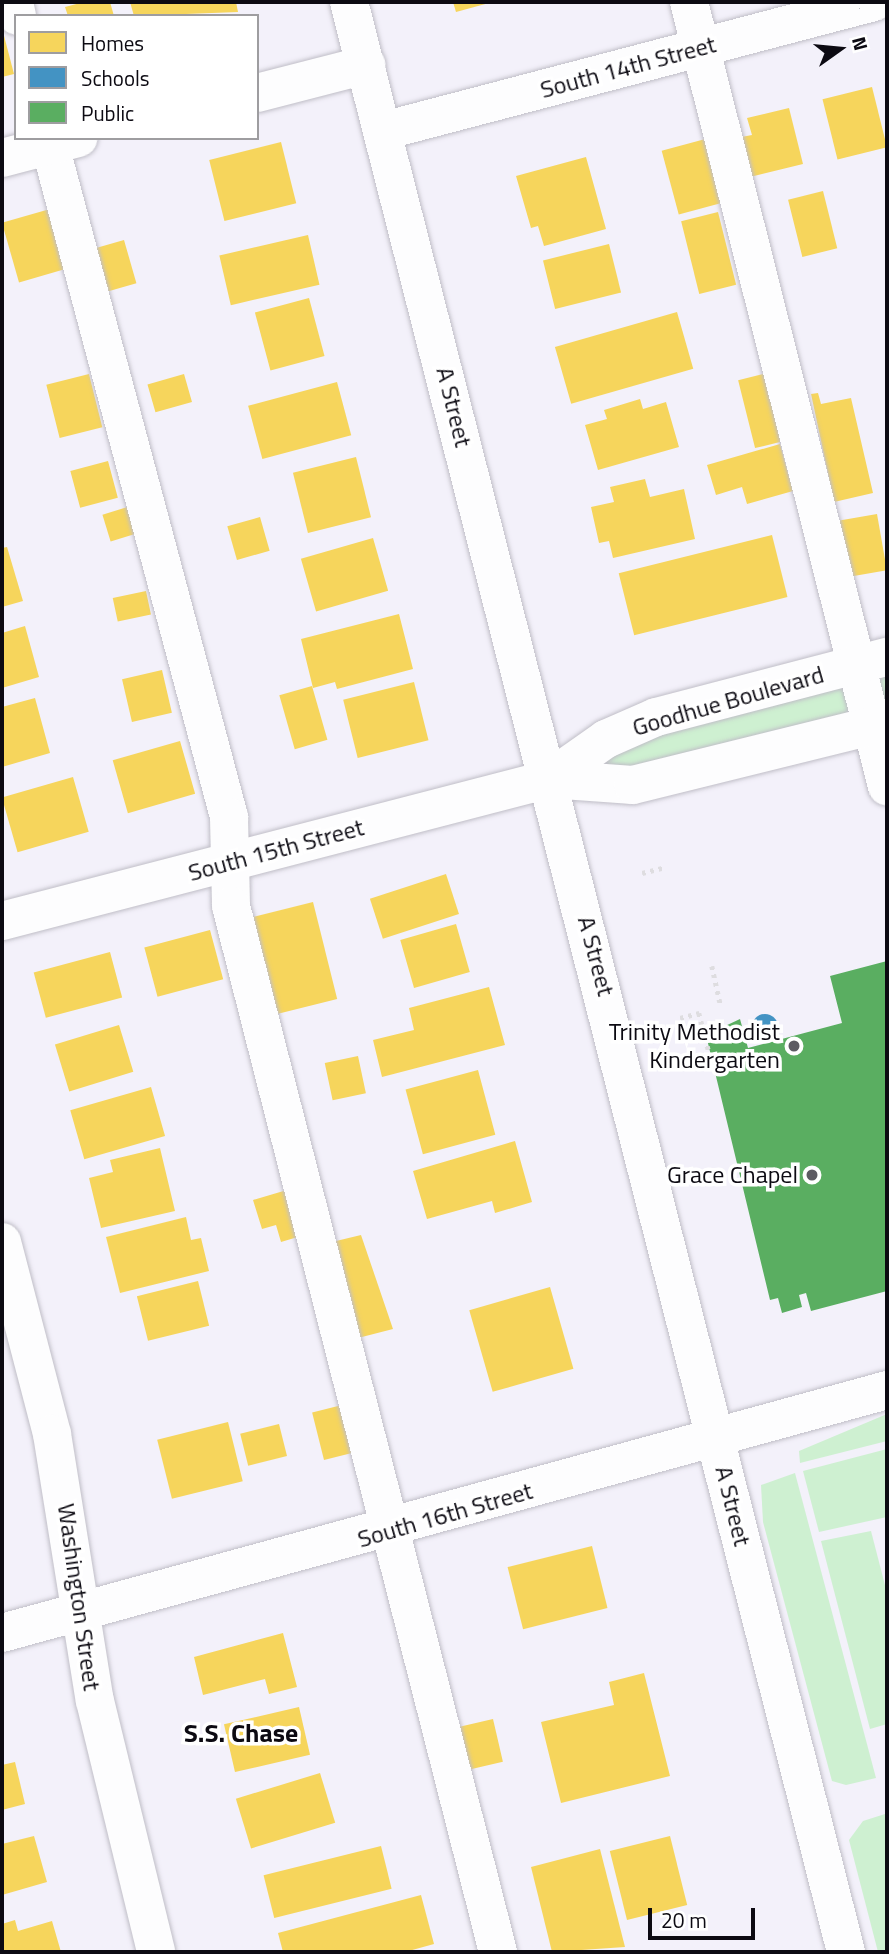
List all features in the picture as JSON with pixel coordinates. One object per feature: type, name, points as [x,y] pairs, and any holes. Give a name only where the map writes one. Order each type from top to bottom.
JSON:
[{"type":"main road","name":"A Street","points":[[349,2],[550,779],[846,1952]]},
{"type":"main road","points":[[689,2],[872,661],[887,786]]},
{"type":"main road","name":"South 14th Street","points":[[383,131],[874,2]]},
{"type":"main road","points":[[259,92],[366,65]]},
{"type":"main road","points":[[2,158],[58,141],[229,817],[227,863],[231,906],[498,1952]]},
{"type":"main road","name":"Goodhue Boulevard","points":[[550,779],[606,739],[656,717],[872,661]]},
{"type":"main road","points":[[550,779],[633,785],[880,724]]},
{"type":"main road","name":"South 15th Street","points":[[2,921],[550,779]]},
{"type":"main road","name":"Washington Street","points":[[2,1242],[52,1434],[110,1775],[156,1952]]},
{"type":"main road","name":"South 16th Street","points":[[2,1633],[389,1532],[887,1390]]},
{"type":"path","points":[[642,873],[662,868]]},
{"type":"path","points":[[712,967],[721,1007]]},
{"type":"path","points":[[680,1018],[699,1013],[710,1056]]},
{"type":"green space","points":[[887,657],[887,722],[614,783],[591,749]]},
{"type":"green space","points":[[887,1414],[887,1441],[800,1463],[799,1451]]},
{"type":"green space","points":[[887,1449],[887,1517],[819,1532],[803,1471]]},
{"type":"green space","points":[[795,1473],[876,1778],[846,1785],[832,1781],[763,1522],[761,1485]]},
{"type":"green space","points":[[871,1531],[887,1593],[887,1724],[870,1729],[821,1541]]},
{"type":"green space","points":[[885,1814],[887,1952],[878,1952],[849,1840],[863,1821]]},
{"type":"building: Homes","points":[[84,2],[110,2],[113,14],[67,14],[65,7]]},
{"type":"building: Homes","points":[[130,2],[236,2],[238,12],[186,14],[133,14]]},
{"type":"building: Homes","points":[[453,2],[489,2],[489,3],[456,12]]},
{"type":"building: Homes","points":[[2,28],[14,74],[2,77]]},
{"type":"building: Homes","points":[[872,87],[887,147],[838,159],[823,99]]},
{"type":"building: Homes","points":[[789,108],[803,164],[746,178],[736,138],[752,135],[747,118]]},
{"type":"building: Homes","points":[[709,138],[726,202],[679,214],[662,151]]},
{"type":"building: Homes","points":[[281,142],[296,203],[224,221],[209,160]]},
{"type":"building: Homes","points":[[586,157],[606,229],[544,246],[538,226],[531,228],[516,176]]},
{"type":"building: Homes","points":[[823,191],[837,248],[802,257],[788,200]]},
{"type":"building: Homes","points":[[50,209],[67,269],[19,282],[2,223]]},
{"type":"building: Homes","points":[[718,212],[736,285],[699,294],[681,221]]},
{"type":"building: Homes","points":[[308,235],[319,285],[231,305],[219,255]]},
{"type":"building: Homes","points":[[124,240],[136,283],[109,291],[96,248]]},
{"type":"building: Homes","points":[[609,244],[621,293],[555,309],[543,260]]},
{"type":"building: Homes","points":[[309,298],[325,356],[270,370],[255,312]]},
{"type":"building: Homes","points":[[677,312],[693,369],[571,404],[555,347]]},
{"type":"building: Homes","points":[[775,371],[792,439],[755,448],[738,380]]},
{"type":"building: Homes","points":[[89,374],[102,427],[60,438],[46,385]]},
{"type":"building: Homes","points":[[184,374],[192,402],[155,412],[147,384]]},
{"type":"building: Homes","points":[[337,382],[351,435],[262,459],[248,406]]},
{"type":"building: Homes","points":[[818,393],[821,404],[851,398],[873,493],[834,502],[811,394]]},
{"type":"building: Homes","points":[[640,399],[643,409],[666,402],[679,447],[598,470],[585,425],[607,419],[604,410]]},
{"type":"building: Homes","points":[[780,444],[793,491],[747,504],[742,487],[716,495],[707,465]]},
{"type":"building: Homes","points":[[356,457],[371,517],[308,533],[293,473]]},
{"type":"building: Homes","points":[[108,461],[118,498],[80,508],[70,471]]},
{"type":"building: Homes","points":[[645,479],[650,497],[684,489],[695,539],[613,558],[609,541],[599,543],[591,507],[614,502],[610,487]]},
{"type":"building: Homes","points":[[134,505],[142,532],[111,541],[102,515]]},
{"type":"building: Homes","points":[[877,514],[887,570],[849,577],[840,521]]},
{"type":"building: Homes","points":[[260,517],[270,551],[237,560],[227,526]]},
{"type":"building: Homes","points":[[772,535],[787,597],[634,635],[619,573]]},
{"type":"building: Homes","points":[[373,538],[388,591],[316,612],[301,559]]},
{"type":"building: Homes","points":[[7,547],[23,601],[2,607],[2,548]]},
{"type":"building: Homes","points":[[146,591],[151,614],[118,622],[113,598]]},
{"type":"building: Homes","points":[[399,614],[413,669],[337,689],[335,682],[313,688],[301,639]]},
{"type":"building: Homes","points":[[25,626],[39,677],[2,688],[2,633]]},
{"type":"building: Homes","points":[[162,670],[172,713],[132,722],[122,679]]},
{"type":"building: Homes","points":[[414,682],[429,740],[358,758],[343,700]]},
{"type":"building: Homes","points":[[312,686],[327,740],[295,749],[279,695]]},
{"type":"building: Homes","points":[[35,698],[50,753],[2,767],[2,707]]},
{"type":"building: Homes","points":[[180,741],[195,794],[128,813],[113,760]]},
{"type":"building: Homes","points":[[73,777],[89,832],[18,852],[2,797]]},
{"type":"building: Homes","points":[[446,874],[459,914],[383,939],[370,899]]},
{"type":"building: Homes","points":[[313,902],[337,999],[274,1015],[250,918]]},
{"type":"building: Homes","points":[[456,924],[470,972],[414,988],[400,940]]},
{"type":"building: Homes","points":[[210,930],[223,979],[158,997],[144,948]]},
{"type":"building: Homes","points":[[110,952],[122,997],[46,1018],[34,972]]},
{"type":"building: Homes","points":[[489,987],[505,1045],[382,1077],[373,1040],[414,1030],[409,1008]]},
{"type":"building: Homes","points":[[119,1025],[133,1072],[69,1091],[55,1045]]},
{"type":"building: Homes","points":[[358,1056],[366,1093],[333,1100],[325,1063]]},
{"type":"building: Homes","points":[[478,1070],[495,1135],[423,1154],[406,1089]]},
{"type":"building: Homes","points":[[151,1087],[165,1136],[84,1159],[70,1110]]},
{"type":"building: Homes","points":[[515,1141],[532,1202],[495,1213],[492,1201],[427,1219],[413,1171]]},
{"type":"building: Homes","points":[[160,1148],[175,1211],[101,1228],[89,1178],[113,1172],[110,1160]]},
{"type":"building: Homes","points":[[297,1187],[311,1233],[281,1242],[276,1225],[262,1229],[253,1200]]},
{"type":"building: Homes","points":[[186,1217],[191,1240],[201,1238],[209,1271],[120,1293],[106,1237]]},
{"type":"building: Homes","points":[[361,1235],[393,1329],[358,1338],[332,1242]]},
{"type":"building: Homes","points":[[198,1281],[209,1326],[148,1341],[137,1296]]},
{"type":"building: Homes","points":[[550,1287],[573,1369],[493,1392],[469,1310]]},
{"type":"building: Homes","points":[[350,1403],[362,1451],[324,1460],[312,1412]]},
{"type":"building: Homes","points":[[228,1422],[243,1481],[172,1499],[157,1440]]},
{"type":"building: Homes","points":[[279,1424],[287,1456],[248,1466],[240,1434]]},
{"type":"building: Homes","points":[[592,1546],[607,1608],[523,1629],[508,1567]]},
{"type":"building: Homes","points":[[283,1633],[297,1687],[269,1694],[265,1679],[203,1695],[194,1657]]},
{"type":"building: Homes","points":[[644,1673],[670,1776],[561,1803],[541,1722],[614,1705],[609,1682]]},
{"type":"building: Homes","points":[[299,1707],[310,1755],[235,1772],[224,1724]]},
{"type":"building: Homes","points":[[493,1719],[503,1762],[461,1772],[451,1729]]},
{"type":"building: Homes","points":[[15,1762],[25,1804],[2,1810],[2,1765]]},
{"type":"building: Homes","points":[[320,1773],[335,1823],[251,1848],[236,1799]]},
{"type":"building: Homes","points":[[34,1836],[47,1882],[2,1895],[2,1844]]},
{"type":"building: Homes","points":[[670,1836],[687,1905],[627,1920],[610,1851]]},
{"type":"building: Homes","points":[[381,1846],[392,1889],[274,1918],[264,1875]]},
{"type":"building: Homes","points":[[600,1849],[625,1947],[552,1952],[531,1867]]},
{"type":"building: Homes","points":[[421,1895],[434,1944],[405,1952],[283,1952],[278,1933]]},
{"type":"building: Homes","points":[[15,1920],[18,1931],[52,1921],[61,1952],[2,1952],[2,1924]]},
{"type":"building: Schools","points":[[765,1014],[774,1018],[778,1027],[774,1036],[765,1040],[756,1036],[752,1027],[756,1018]]},
{"type":"building: Public","name":"Grace Chapel","points":[[887,961],[887,1291],[811,1311],[806,1293],[799,1295],[802,1307],[782,1313],[778,1298],[770,1300],[706,1035],[740,1019],[748,1048],[842,1023],[830,976]]},
{"type":"place","name":"Trinity Methodist Kindergarten","points":[[794,1046]]},
{"type":"place","name":"Grace Chapel","points":[[812,1175]]},
{"type":"district","name":"S.S. Chase","points":[[241,1733]]}]
